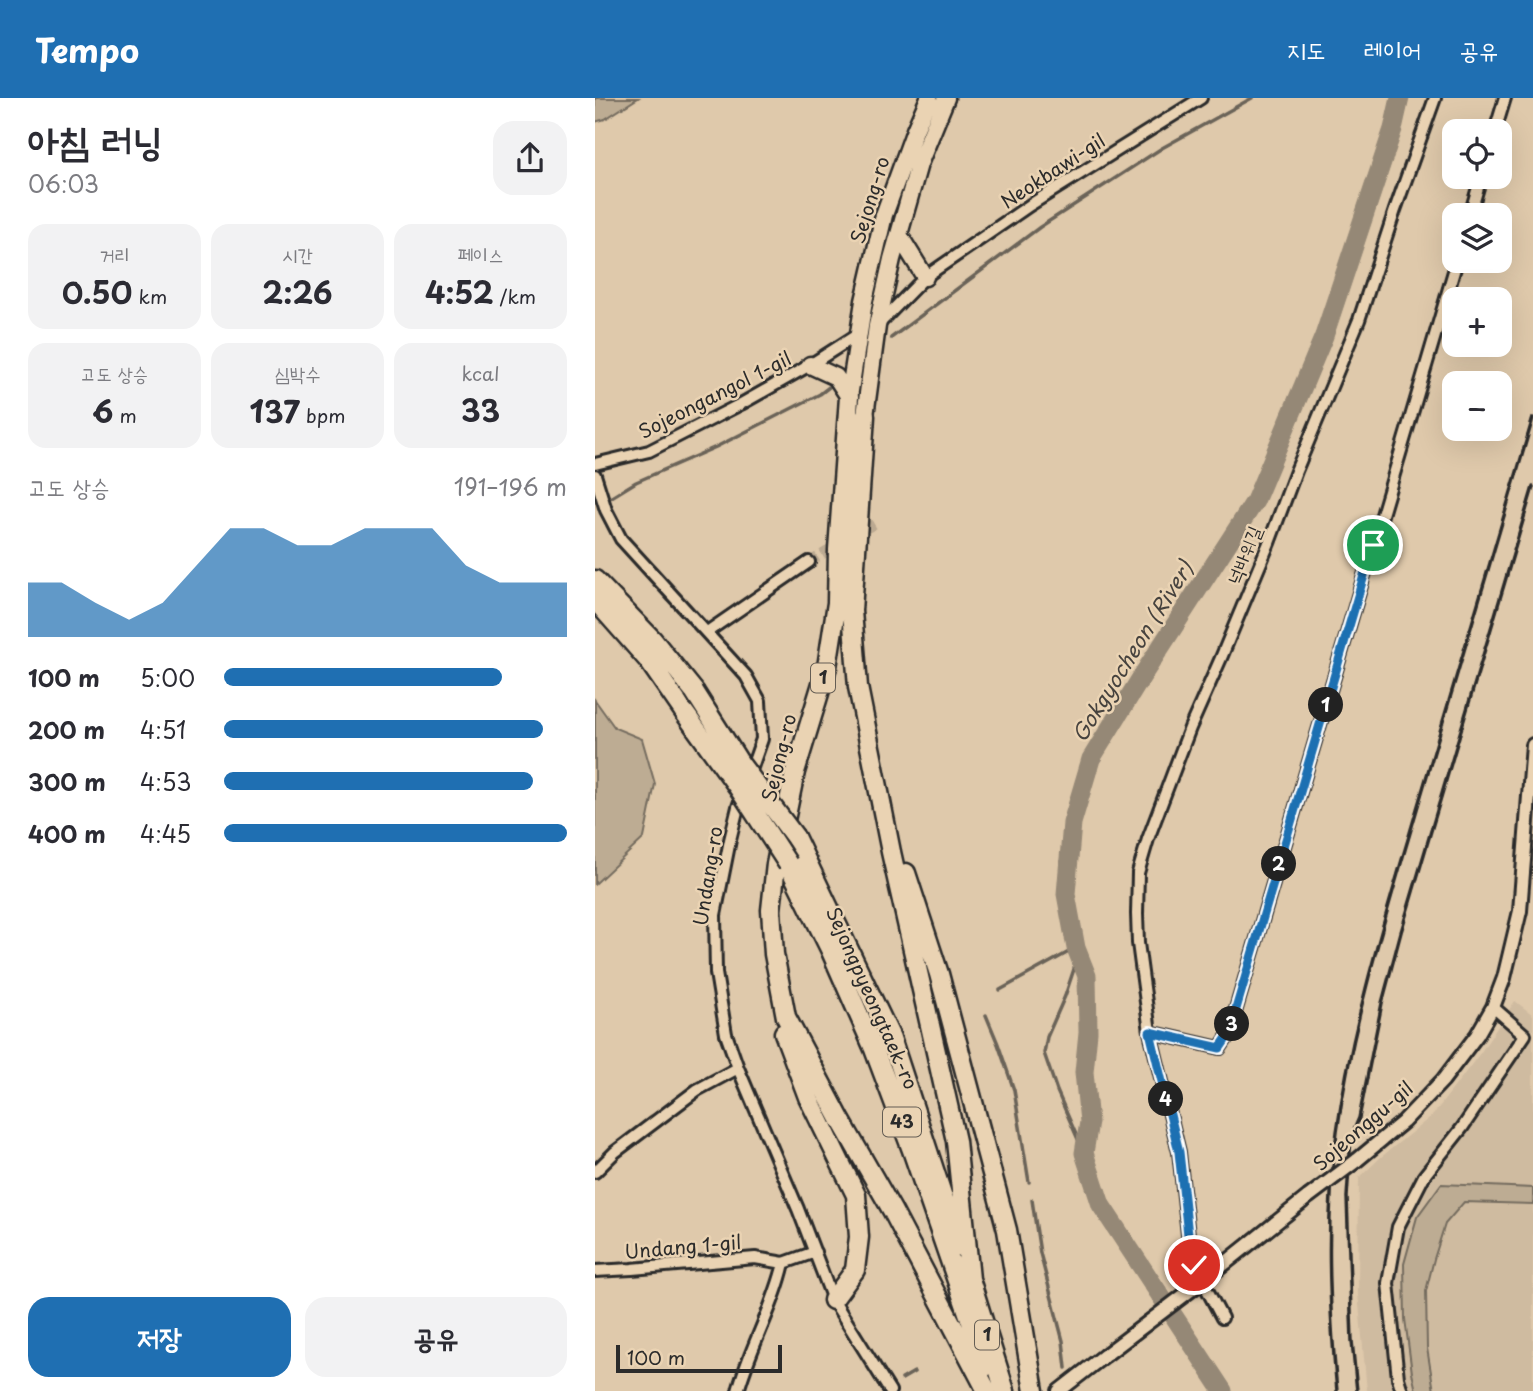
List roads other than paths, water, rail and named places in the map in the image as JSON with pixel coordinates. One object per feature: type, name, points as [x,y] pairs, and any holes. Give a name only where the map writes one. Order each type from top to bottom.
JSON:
[{"type":"highway","name":"Sejong-ro","points":[[849,397],[837,603],[827,667],[795,772],[776,864],[771,910],[774,954],[786,1017],[840,1119],[997,1391]]},
{"type":"highway","name":"Sejong-ro","points":[[865,416],[852,611],[858,687],[956,1141],[970,1279],[997,1391]]},
{"type":"highway","name":"Sejongpyeongtaek-ro","points":[[595,580],[652,639],[694,691],[741,765],[795,836],[891,1038],[970,1279]]},
{"type":"highway","name":"Sejongpyeongtaek-ro","points":[[595,600],[648,660],[738,787],[787,864],[830,949],[884,1074],[997,1391]]},
{"type":"highway","points":[[876,777],[939,974],[1007,1230],[1034,1391]]},
{"type":"highway","points":[[774,954],[778,1017],[808,1097],[856,1195],[859,1237],[855,1270],[833,1300]]},
{"type":"main road","name":"Sejong-ro","points":[[849,397],[858,333],[884,215],[929,98]]},
{"type":"main road","name":"Sejong-ro","points":[[865,416],[877,326],[899,235],[919,164],[946,98]]},
{"type":"main road","points":[[899,235],[925,277]]},
{"type":"main road","points":[[810,365],[835,377],[849,397]]},
{"type":"street","name":"Neokbawi-gil","points":[[877,326],[925,277],[1030,205],[1201,98]]},
{"type":"street","name":"넉바위길","points":[[1221,1318],[1194,1265],[1189,1244],[1179,1152],[1150,1032],[1138,943],[1138,873],[1190,727],[1221,658],[1359,320],[1435,98]]},
{"type":"street","points":[[1499,119],[1505,98]]},
{"type":"street","points":[[1150,1032],[1220,1048],[1228,1036],[1453,273]]},
{"type":"street","name":"Sojeongangol 1-gil","points":[[595,464],[649,451],[741,404],[810,365],[858,333],[877,326]]},
{"type":"street","name":"Undang-ro","points":[[595,475],[605,510],[621,539],[746,676],[760,701],[762,739],[738,807],[715,915],[716,972],[726,1034],[833,1300],[890,1391]]},
{"type":"street","points":[[707,632],[809,562]]},
{"type":"street","name":"Sojeonggu-gil","points":[[1059,1391],[1356,1161],[1403,1122],[1443,1080],[1493,1007],[1504,978],[1520,911],[1533,745]]},
{"type":"street","points":[[1402,1391],[1398,1378],[1388,1283],[1398,1227],[1424,1176],[1529,1038],[1493,1007]]},
{"type":"street","points":[[595,1172],[615,1152],[697,1090],[738,1068]]},
{"type":"street","name":"Undang 1-gil","points":[[595,1271],[755,1258],[784,1263],[814,1252]]},
{"type":"street","points":[[738,1391],[778,1287],[784,1263]]},
{"type":"waterway","points":[[891,338],[1040,227],[1162,148],[1252,98]]},
{"type":"waterway","name":"Gokgyocheon (River)","points":[[1223,1391],[1101,1205],[1084,1153],[1089,1122],[1084,1072],[1088,1032],[1087,976],[1076,948],[1066,894],[1072,823],[1091,759],[1255,501],[1324,336],[1393,129],[1400,98]]},
{"type":"waterway","points":[[605,501],[636,482],[716,447],[829,387]]},
{"type":"waterway","points":[[1076,948],[1074,969],[1047,1037],[1044,1053],[1084,1153]]},
{"type":"waterway","points":[[1000,990],[1076,948]]},
{"type":"waterway","points":[[986,1015],[1014,1090],[1029,1182]]},
{"type":"waterway","points":[[1032,1200],[1040,1253],[1063,1341],[1066,1368]]},
{"type":"waterway","points":[[902,1379],[914,1372]]},
{"type":"tunnel","points":[[854,536],[874,524]]},
{"type":"tunnel","points":[[809,562],[840,544]]},
{"type":"railway","points":[[1337,1391],[1330,1294],[1331,1196],[1337,1132],[1351,1050],[1382,929],[1533,418]]},
{"type":"railway","points":[[1357,1391],[1352,1341],[1347,1197],[1351,1137],[1359,1118],[1382,1003],[1401,932],[1533,487]]}]
